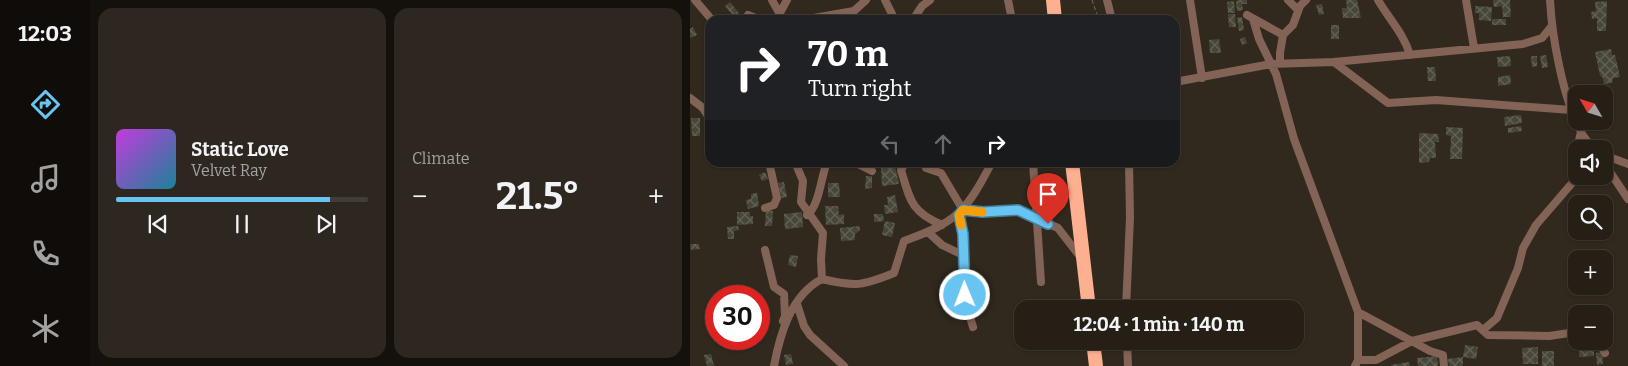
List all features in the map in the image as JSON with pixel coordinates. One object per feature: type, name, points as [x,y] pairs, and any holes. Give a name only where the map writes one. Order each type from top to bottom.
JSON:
[{"type":"highway","points":[[1053,0],[1054,15]]},
{"type":"highway","points":[[1073,167],[1088,300]]},
{"type":"highway","points":[[1094,350],[1096,366]]},
{"type":"street","points":[[772,0],[778,15]]},
{"type":"street","points":[[781,15],[787,0]]},
{"type":"street","points":[[831,15],[854,11],[866,0]]},
{"type":"street","points":[[885,0],[892,15]]},
{"type":"street","points":[[916,15],[922,6],[930,0]]},
{"type":"street","points":[[1008,0],[1011,15]]},
{"type":"street","points":[[1107,0],[1111,15]]},
{"type":"street","points":[[1190,0],[1202,78]]},
{"type":"street","points":[[1288,0],[1298,10]]},
{"type":"street","points":[[1280,63],[1283,35],[1293,25],[1298,10],[1306,0]]},
{"type":"street","points":[[1378,0],[1392,25],[1406,39],[1410,55]]},
{"type":"street","points":[[1466,0],[1474,48]]},
{"type":"street","points":[[1550,0],[1551,27],[1568,98]]},
{"type":"street","points":[[695,2],[707,15]]},
{"type":"street","points":[[1283,35],[1250,17],[1276,74],[1294,139],[1358,312],[1356,363],[1376,360],[1412,341],[1476,325],[1488,335],[1549,336],[1568,333]]},
{"type":"street","points":[[1180,81],[1280,63],[1334,62],[1523,44],[1542,38],[1551,27]]},
{"type":"street","points":[[1334,62],[1388,103],[1436,100],[1568,110]]},
{"type":"street","points":[[690,98],[705,111]]},
{"type":"street","points":[[1581,132],[1587,140]]},
{"type":"street","points":[[1579,140],[1581,132]]},
{"type":"street","points":[[1613,158],[1628,164]]},
{"type":"street","points":[[765,208],[774,205],[777,198],[770,167]]},
{"type":"street","points":[[797,167],[803,181],[801,202],[808,215],[823,233],[822,279]]},
{"type":"street","points":[[808,215],[816,206],[820,179],[825,167]]},
{"type":"street","points":[[864,167],[872,171]]},
{"type":"street","points":[[903,167],[901,170],[910,203],[925,218],[942,225]]},
{"type":"street","points":[[926,167],[941,173],[961,212],[965,300],[973,327]]},
{"type":"street","points":[[781,331],[797,304],[815,282],[822,279],[852,286],[894,273],[904,241],[942,225],[961,212],[989,167]]},
{"type":"street","points":[[1033,167],[1041,282]]},
{"type":"street","points":[[1126,300],[1130,218],[1129,167]]},
{"type":"street","points":[[1613,176],[1628,199]]},
{"type":"street","points":[[1482,330],[1497,318],[1518,268],[1523,248],[1536,224],[1570,185]]},
{"type":"street","points":[[961,212],[1018,210],[1058,228],[1083,261]]},
{"type":"street","points":[[928,232],[942,246],[963,255]]},
{"type":"street","points":[[765,250],[774,287],[784,294],[785,316],[774,366]]},
{"type":"street","points":[[797,304],[804,326],[810,335],[844,366]]},
{"type":"street","points":[[1358,312],[1443,356],[1444,366]]},
{"type":"street","points":[[1127,350],[1128,366]]},
{"type":"path","points":[[1092,0],[1097,15]]},
{"type":"building","points":[[1247,0],[1247,4],[1242,4],[1243,10],[1237,11],[1236,1]]},
{"type":"building","points":[[1346,0],[1357,0],[1361,18],[1343,18],[1342,8],[1347,8]]},
{"type":"building","points":[[1493,0],[1510,0],[1511,17],[1503,17],[1502,6],[1494,7]]},
{"type":"building","points":[[1234,1],[1235,13],[1228,13],[1227,2]]},
{"type":"building","points":[[1607,1],[1606,31],[1597,31],[1597,18],[1592,19],[1591,12],[1596,11],[1595,2]]},
{"type":"building","points":[[730,2],[739,13],[732,15],[725,6]]},
{"type":"building","points":[[1322,4],[1324,14],[1319,15],[1316,5]]},
{"type":"building","points":[[1475,6],[1492,7],[1491,21],[1479,20],[1479,13],[1475,13]]},
{"type":"building","points":[[1228,14],[1235,14],[1236,27],[1229,27]]},
{"type":"building","points":[[1242,17],[1244,30],[1239,31],[1237,18]]},
{"type":"building","points":[[1492,19],[1506,19],[1506,25],[1492,25]]},
{"type":"building","points":[[1331,25],[1339,25],[1339,39],[1331,39]]},
{"type":"building","points":[[693,27],[697,35],[690,38],[690,29]]},
{"type":"building","points":[[1245,37],[1247,43],[1242,45],[1240,39]]},
{"type":"building","points":[[1219,39],[1221,53],[1210,53],[1209,40]]},
{"type":"building","points":[[1611,49],[1612,55],[1615,55],[1620,77],[1613,78],[1612,83],[1604,84],[1595,52]]},
{"type":"building","points":[[1546,55],[1548,67],[1542,68],[1540,56]]},
{"type":"building","points":[[1510,56],[1511,66],[1498,67],[1497,57]]},
{"type":"building","points":[[1531,56],[1537,56],[1537,66],[1532,67]]},
{"type":"building","points":[[1427,67],[1435,67],[1436,81],[1428,81]]},
{"type":"building","points":[[1510,75],[1511,84],[1498,86],[1498,77]]},
{"type":"building","points":[[1521,115],[1522,123],[1505,126],[1504,117]]},
{"type":"building","points":[[691,118],[700,118],[700,136],[692,136]]},
{"type":"building","points":[[1521,126],[1522,131],[1508,133],[1508,128]]},
{"type":"building","points":[[1446,127],[1463,128],[1462,159],[1450,159],[1451,136],[1446,135]]},
{"type":"building","points":[[1419,133],[1438,134],[1439,142],[1435,142],[1436,158],[1430,158],[1429,162],[1419,163]]},
{"type":"building","points":[[895,167],[899,184],[882,186],[881,168]]},
{"type":"building","points":[[765,172],[768,179],[762,181],[759,175]]},
{"type":"building","points":[[866,176],[872,176],[872,188],[865,189]]},
{"type":"building","points":[[784,182],[787,197],[781,198],[778,183]]},
{"type":"building","points":[[828,183],[839,183],[840,197],[828,197]]},
{"type":"building","points":[[757,193],[759,206],[748,209],[746,200],[751,199],[751,194]]},
{"type":"building","points":[[895,195],[898,212],[885,214],[884,205],[888,205],[887,197]]},
{"type":"building","points":[[825,206],[838,206],[839,215],[844,214],[844,224],[826,225]]},
{"type":"building","points":[[766,210],[773,211],[772,226],[765,226]]},
{"type":"building","points":[[737,212],[750,212],[750,216],[753,216],[753,224],[737,225]]},
{"type":"building","points":[[802,212],[803,227],[785,229],[784,214]]},
{"type":"building","points":[[874,214],[883,214],[884,221],[874,222]]},
{"type":"building","points":[[885,221],[895,223],[892,237],[882,235]]},
{"type":"building","points":[[738,226],[739,230],[734,231],[734,239],[728,239],[727,227]]},
{"type":"building","points":[[860,226],[860,230],[855,234],[855,240],[841,241],[840,228]]},
{"type":"building","points":[[690,244],[699,244],[700,249],[691,250]]},
{"type":"building","points":[[790,255],[798,256],[796,267],[788,265]]},
{"type":"building","points":[[1465,345],[1478,347],[1476,359],[1463,357]]},
{"type":"building","points":[[1538,347],[1538,364],[1523,364],[1522,348]]},
{"type":"building","points":[[1579,350],[1594,350],[1594,356],[1579,357]]},
{"type":"building","points":[[1542,351],[1554,351],[1554,366],[1542,366]]},
{"type":"building","points":[[1602,352],[1603,364],[1597,365],[1596,353]]},
{"type":"building","points":[[711,354],[714,366],[707,366],[704,355]]},
{"type":"building","points":[[791,354],[793,364],[786,365],[784,355]]},
{"type":"building","points":[[1437,356],[1438,366],[1418,366],[1417,358]]},
{"type":"building","points":[[1463,357],[1463,366],[1449,366],[1448,359]]},
{"type":"building","points":[[1409,362],[1410,366],[1391,366],[1391,365]]},
{"type":"slow traffic","points":[[961,225],[959,215],[963,210],[982,212]]},
{"type":"route","points":[[965,295],[963,234],[959,215],[963,210],[983,212],[1018,210],[1048,224]]}]
